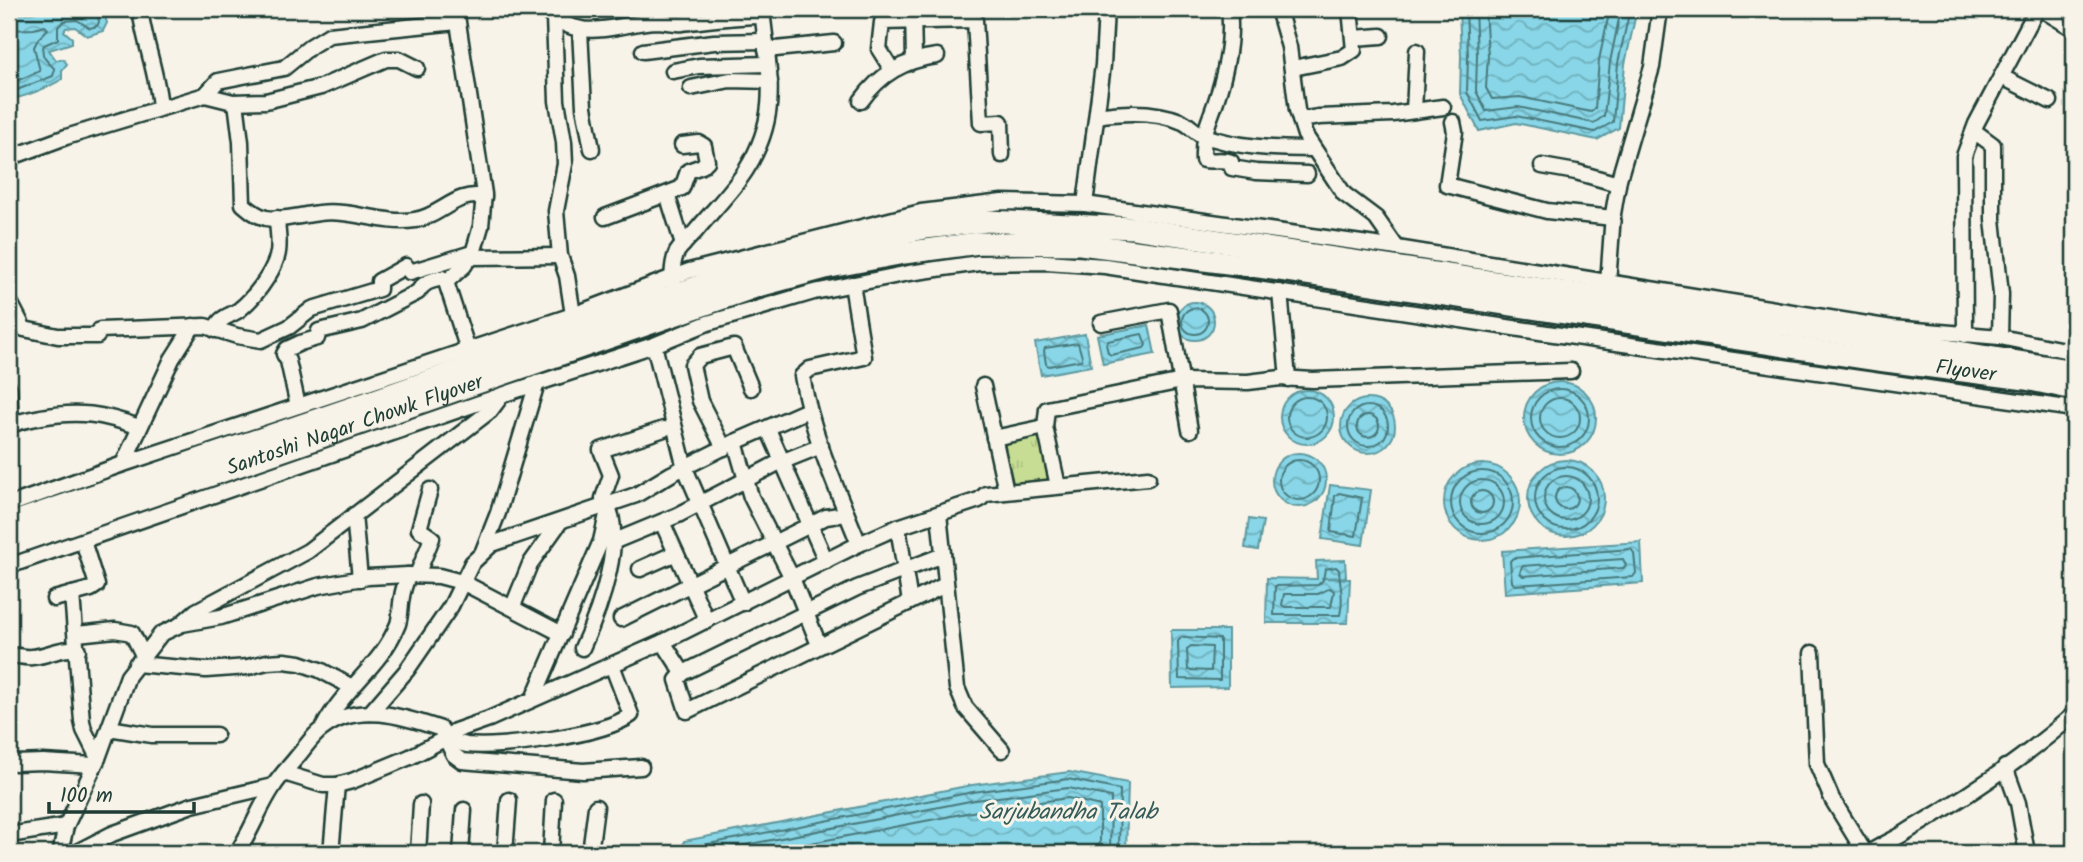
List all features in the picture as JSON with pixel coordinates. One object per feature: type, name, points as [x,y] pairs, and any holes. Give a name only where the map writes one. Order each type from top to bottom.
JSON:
[{"type":"highway","name":"Santoshi Nagar Chowk Flyover","points":[[9,545],[381,407],[675,286],[737,273],[819,250],[925,228],[986,220],[1133,228],[1891,334]]},
{"type":"highway","name":"Santoshi Nagar Chowk Flyover","points":[[9,524],[381,407],[704,314],[825,268],[904,253],[979,243],[1080,244],[1270,268],[1855,367]]},
{"type":"highway","name":"Flyover","points":[[1891,334],[1965,353],[2074,371]]},
{"type":"highway","name":"Flyover","points":[[1855,367],[1965,353],[2026,380],[2074,390]]},
{"type":"street","points":[[139,9],[159,91],[160,108]]},
{"type":"street","points":[[1085,204],[1103,65],[1106,9]]},
{"type":"street","points":[[1229,9],[1230,45],[1227,65],[1203,135],[1203,160],[1226,160],[1231,162],[1232,168],[1256,172],[1307,174]]},
{"type":"street","points":[[1293,68],[1342,58],[1354,50],[1350,9]]},
{"type":"street","points":[[2074,29],[2039,9],[1974,131],[1964,156],[1963,172],[1965,353],[2000,337],[2074,352]]},
{"type":"street","points":[[1608,283],[1618,184],[1652,67],[1657,10]]},
{"type":"street","points":[[1278,11],[1293,68],[1300,120],[1305,135],[1344,194],[1376,218],[1397,248]]},
{"type":"street","points":[[205,95],[218,82],[284,68],[329,35],[457,12],[484,197],[481,226],[471,255],[464,266],[446,282]]},
{"type":"street","points":[[549,13],[580,30],[600,31],[655,21],[678,23],[762,12],[770,81],[770,110],[763,139],[730,192],[676,254],[675,286]]},
{"type":"street","points":[[549,13],[565,164],[556,211],[560,256],[567,276],[573,315]]},
{"type":"street","points":[[913,15],[914,60]]},
{"type":"street","points":[[892,70],[879,49],[881,22],[913,15],[975,20],[981,123],[1001,122],[1002,155]]},
{"type":"street","points":[[580,30],[584,107],[592,149]]},
{"type":"street","points":[[1354,38],[1381,36]]},
{"type":"street","points":[[643,51],[715,42],[766,52]]},
{"type":"street","points":[[673,71],[766,52],[834,43]]},
{"type":"street","points":[[1414,111],[1417,51]]},
{"type":"street","points":[[861,101],[880,77],[914,60],[937,56]]},
{"type":"street","points":[[9,158],[65,137],[205,95],[236,102],[266,101],[321,87],[386,59],[399,59],[417,68]]},
{"type":"street","points":[[2002,77],[2050,101]]},
{"type":"street","points":[[691,88],[730,80],[770,81]]},
{"type":"street","points":[[236,102],[241,142],[243,204],[264,218],[330,213],[396,221],[415,220],[442,210],[462,197],[473,194],[484,197]]},
{"type":"street","points":[[1300,120],[1443,107]]},
{"type":"street","points":[[1097,116],[1125,113],[1159,116],[1185,123],[1198,134],[1260,147],[1313,149]]},
{"type":"street","points":[[1453,122],[1455,132],[1447,185],[1547,211],[1613,218]]},
{"type":"street","points":[[1974,131],[1993,145],[1993,219],[2001,295],[2000,337]]},
{"type":"street","points":[[605,217],[682,188],[688,171],[708,161],[704,146],[699,143],[682,145]]},
{"type":"street","points":[[1542,166],[1618,184]]},
{"type":"street","points":[[667,194],[683,245]]},
{"type":"street","points":[[9,505],[123,464],[573,315],[675,286],[702,268],[921,212],[1002,202],[1085,204],[1397,248],[1891,334]]},
{"type":"street","points":[[215,330],[217,323],[225,316],[247,303],[272,267],[278,247],[277,218]]},
{"type":"street","points":[[9,300],[24,329],[58,336],[97,336],[100,330],[121,328],[205,326],[261,340],[289,327],[312,309],[379,289],[379,281],[406,266],[410,272],[471,255],[560,256]]},
{"type":"street","points":[[9,566],[654,345],[704,314],[852,284],[979,263],[1046,262],[1105,266],[1539,332],[1855,367],[2074,409]]},
{"type":"street","points":[[298,406],[284,354],[287,349],[317,338],[319,331],[374,316],[418,292],[422,285],[428,282],[442,278],[446,282],[468,350]]},
{"type":"street","points":[[852,284],[864,356],[810,369],[802,376],[808,410],[826,466],[859,544]]},
{"type":"street","points":[[1280,292],[1289,379]]},
{"type":"street","points":[[1101,323],[1170,310],[1190,430]]},
{"type":"street","points":[[123,464],[172,359],[193,326]]},
{"type":"street","points":[[654,345],[685,468],[743,603]]},
{"type":"street","points":[[751,388],[734,347],[700,356],[692,365],[700,401],[729,445],[747,479],[751,497],[792,578],[819,645]]},
{"type":"street","points":[[1058,486],[1045,427],[1047,409],[1182,380],[1248,382],[1572,371]]},
{"type":"street","points":[[482,555],[498,513],[537,383]]},
{"type":"street","points":[[983,386],[1006,491]]},
{"type":"street","points":[[9,388],[10,425],[75,412],[109,416],[139,427]]},
{"type":"street","points":[[179,626],[196,611],[308,551],[490,411],[502,395]]},
{"type":"street","points":[[370,713],[422,649],[451,606],[472,563],[492,544],[636,495],[729,445],[808,410]]},
{"type":"street","points":[[994,438],[1045,427]]},
{"type":"street","points":[[582,648],[599,605],[615,541],[614,521],[603,498],[611,475],[601,450],[664,429]]},
{"type":"street","points":[[768,429],[825,561]]},
{"type":"street","points":[[615,541],[662,522],[784,461],[821,446]]},
{"type":"street","points":[[284,773],[315,783],[337,785],[397,763],[455,731],[663,642],[859,544],[898,527],[979,500],[986,494],[1148,478]]},
{"type":"street","points":[[237,853],[273,786],[322,728],[332,710],[361,680],[380,655],[399,621],[402,596],[432,538],[419,529],[430,490]]},
{"type":"street","points":[[533,699],[601,541],[609,506]]},
{"type":"street","points":[[621,619],[826,517],[846,514]]},
{"type":"street","points":[[939,514],[957,688],[965,707],[1002,750]]},
{"type":"street","points":[[354,515],[360,579]]},
{"type":"street","points":[[513,606],[530,564],[560,522]]},
{"type":"street","points":[[662,522],[707,621]]},
{"type":"street","points":[[898,527],[910,602]]},
{"type":"street","points":[[54,599],[97,585],[83,541]]},
{"type":"street","points":[[640,569],[676,553]]},
{"type":"street","points":[[943,555],[857,588],[683,673],[677,680],[687,711],[945,585]]},
{"type":"street","points":[[60,853],[66,826],[96,761],[128,676],[160,634],[179,626],[221,617],[318,586],[412,575],[439,576],[462,582],[513,606],[562,634]]},
{"type":"street","points":[[72,594],[82,721],[96,761]]},
{"type":"street","points":[[77,634],[115,630],[132,633],[139,660]]},
{"type":"street","points":[[663,642],[683,673]]},
{"type":"street","points":[[9,655],[33,657],[69,648],[78,650]]},
{"type":"street","points":[[1812,653],[1817,764],[1832,799],[1867,853],[1911,830],[2005,768],[2055,732],[2074,714]]},
{"type":"street","points":[[139,660],[206,670],[284,661],[320,670],[352,687]]},
{"type":"street","points":[[446,738],[465,745],[498,746],[598,730],[621,722],[631,715],[612,665]]},
{"type":"street","points":[[322,728],[352,713],[370,713],[416,720],[440,729],[453,755],[462,761],[583,771],[641,767]]},
{"type":"street","points":[[109,728],[152,735],[216,736]]},
{"type":"street","points":[[15,764],[96,761]]},
{"type":"street","points":[[2005,768],[2018,803],[2027,853]]},
{"type":"street","points":[[331,853],[337,785]]},
{"type":"street","points":[[75,853],[112,834],[192,805],[273,786]]},
{"type":"street","points":[[505,853],[509,800]]},
{"type":"street","points":[[551,853],[554,800]]},
{"type":"street","points":[[418,853],[421,804]]},
{"type":"street","points":[[590,853],[596,807]]},
{"type":"street","points":[[461,853],[464,810]]},
{"type":"street","points":[[9,835],[66,826]]},
{"type":"green space","points":[[1042,433],[1053,481],[1013,485],[1008,481],[1000,445],[1003,439]]},
{"type":"water","points":[[48,9],[103,9],[107,23],[103,31],[87,36],[75,27],[66,28],[64,31],[72,38],[72,43],[49,50],[56,60],[63,59],[67,64],[62,70],[62,79],[36,92],[9,99],[9,14]]},
{"type":"water","points":[[1459,9],[1637,9],[1625,64],[1619,128],[1597,140],[1516,123],[1479,131],[1460,94]]},
{"type":"water","points":[[1195,302],[1209,307],[1214,321],[1209,335],[1195,340],[1181,335],[1176,321],[1181,307]]},
{"type":"water","points":[[1149,325],[1155,354],[1103,364],[1097,335]]},
{"type":"water","points":[[1085,334],[1091,366],[1041,375],[1035,343]]},
{"type":"water","points":[[1560,382],[1574,385],[1586,392],[1593,404],[1596,418],[1593,432],[1586,444],[1574,451],[1560,454],[1546,451],[1534,444],[1527,432],[1524,418],[1527,404],[1534,392],[1546,385]]},
{"type":"water","points":[[1307,390],[1326,398],[1334,417],[1326,436],[1307,444],[1288,436],[1280,417],[1288,398]]},
{"type":"water","points":[[1368,399],[1387,407],[1395,426],[1387,445],[1368,453],[1349,445],[1341,426],[1349,407]]},
{"type":"water","points":[[1299,453],[1318,461],[1326,480],[1318,499],[1299,507],[1280,499],[1272,480],[1280,461]]},
{"type":"water","points":[[1566,460],[1580,463],[1593,471],[1601,484],[1604,498],[1601,512],[1593,525],[1580,533],[1566,536],[1552,533],[1539,525],[1531,512],[1528,498],[1531,484],[1539,471],[1552,463]]},
{"type":"water","points":[[1482,464],[1496,467],[1509,475],[1517,488],[1520,502],[1517,516],[1509,529],[1496,537],[1482,540],[1468,537],[1455,529],[1447,516],[1444,502],[1447,488],[1455,475],[1468,467]]},
{"type":"water","points":[[1330,485],[1371,490],[1363,545],[1322,539]]},
{"type":"water","points":[[1249,519],[1263,521],[1258,550],[1245,548]]},
{"type":"water","points":[[1641,542],[1643,583],[1505,593],[1502,551]]},
{"type":"water","points":[[1345,560],[1346,577],[1321,578],[1350,579],[1348,623],[1266,623],[1267,578],[1317,579],[1316,561]]},
{"type":"water","points":[[1171,630],[1228,630],[1228,687],[1172,688]]},
{"type":"water","name":"Sarjubandha Talab","points":[[1069,772],[1128,783],[1126,853],[683,853],[684,841],[972,785]]}]
